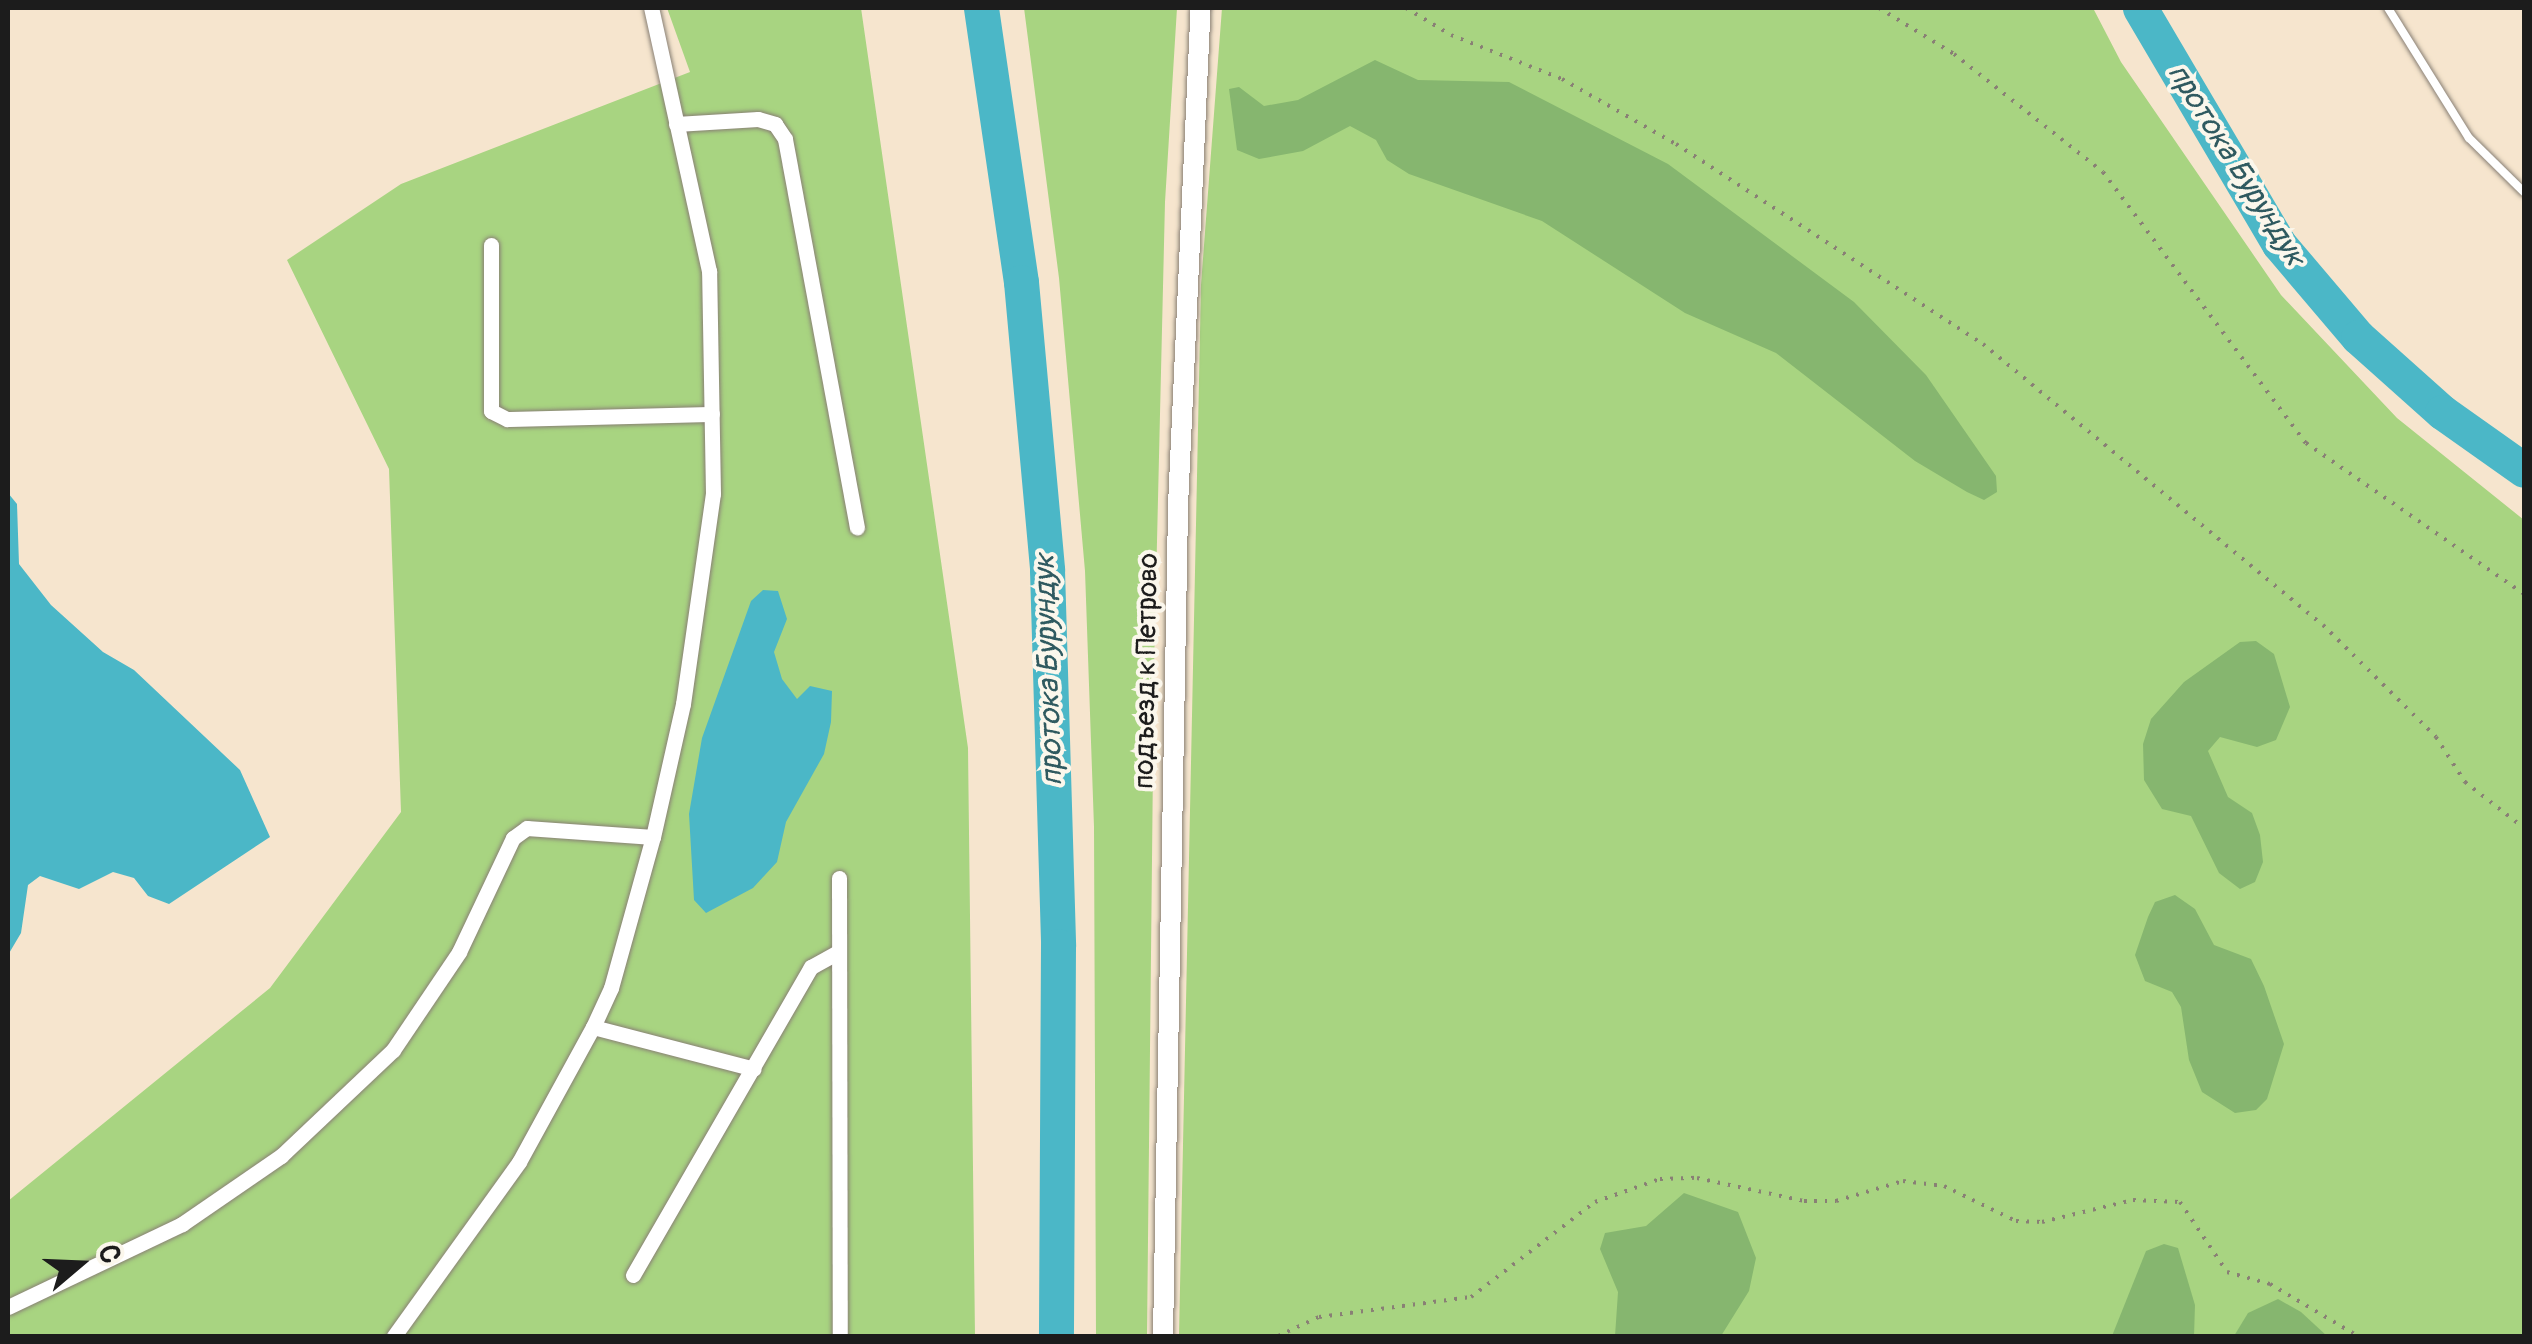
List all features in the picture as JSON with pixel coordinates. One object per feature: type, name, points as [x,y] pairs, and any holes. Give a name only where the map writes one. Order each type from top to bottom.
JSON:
[{"type":"street","points":[[394,1336],[519,1162],[593,1027],[653,837],[684,704],[708,532],[712,414],[709,271],[651,8]]},
{"type":"street","name":"подъезд к Петрово","points":[[1163,1336],[1178,506],[1201,8]]},
{"type":"street","points":[[676,124],[758,119],[775,124],[786,140],[857,527]]},
{"type":"street","points":[[491,245],[492,411],[508,419],[712,414]]},
{"type":"street","points":[[8,1307],[182,1224],[295,1143],[394,1050],[459,952],[513,838],[527,828],[653,837]]},
{"type":"street","points":[[839,878],[840,1336]]},
{"type":"street","points":[[633,1275],[811,967],[838,952]]},
{"type":"street","points":[[593,1027],[754,1069]]},
{"type":"lane","points":[[2388,8],[2469,138],[2524,192]]},
{"type":"path","points":[[1406,8],[1452,35],[1562,79],[1676,144],[1983,344],[2323,625],[2436,737],[2465,782],[2524,828]]},
{"type":"path","points":[[1878,8],[1954,54],[2103,172],[2306,443],[2524,594]]},
{"type":"path","points":[[1278,1336],[1319,1317],[1471,1297],[1595,1202],[1660,1179],[1697,1178],[1804,1201],[1836,1201],[1904,1180],[1944,1186],[2016,1221],[2042,1222],[2132,1200],[2180,1202],[2227,1272],[2270,1284],[2358,1336]]},
{"type":"green space","points":[[667,8],[861,8],[968,748],[975,1336],[8,1336],[8,1201],[270,988],[401,812],[389,469],[287,260],[401,184],[690,72]]},
{"type":"green space","points":[[1024,8],[1177,8],[1165,202],[1154,669],[1147,1336],[1096,1336],[1094,827],[1085,571],[1059,278]]},
{"type":"green space","points":[[1222,8],[2093,8],[2121,62],[2281,295],[2397,418],[2524,520],[2524,1336],[1179,1336],[1201,285]]},
{"type":"green space","points":[[1375,60],[1418,80],[1509,82],[1668,164],[1854,302],[1926,375],[1996,476],[1997,492],[1984,500],[1967,492],[1915,461],[1776,353],[1685,313],[1542,221],[1409,174],[1387,160],[1376,140],[1350,126],[1303,151],[1259,159],[1237,150],[1229,89],[1239,87],[1264,106],[1298,100]]},
{"type":"green space","points":[[2256,641],[2274,654],[2290,707],[2276,740],[2257,747],[2220,737],[2208,751],[2228,797],[2252,813],[2260,835],[2263,862],[2255,882],[2240,889],[2219,873],[2191,816],[2162,809],[2144,780],[2143,744],[2151,719],[2184,682],[2240,642]]},
{"type":"green space","points":[[2175,895],[2195,909],[2214,945],[2251,959],[2264,986],[2284,1044],[2267,1099],[2256,1110],[2235,1113],[2202,1092],[2189,1060],[2181,1007],[2172,992],[2145,981],[2135,955],[2155,902]]},
{"type":"green space","points":[[1684,1193],[1738,1212],[1756,1258],[1749,1291],[1721,1336],[1615,1336],[1618,1292],[1600,1249],[1605,1233],[1646,1226]]},
{"type":"green space","points":[[2164,1244],[2178,1248],[2195,1305],[2194,1336],[2112,1336],[2146,1251]]},
{"type":"green space","points":[[2278,1299],[2301,1312],[2327,1336],[2234,1336],[2248,1313]]},
{"type":"water","points":[[8,493],[17,504],[19,564],[51,605],[103,652],[134,670],[240,770],[270,837],[169,904],[148,896],[134,878],[113,872],[79,889],[40,876],[28,885],[21,933],[8,955]]},
{"type":"water","points":[[763,590],[778,591],[787,619],[774,652],[782,679],[797,699],[810,686],[832,691],[831,722],[824,754],[786,822],[777,862],[753,888],[706,913],[694,900],[689,814],[702,738],[751,601]]},
{"type":"waterway","name":"протока Бурундук","points":[[981,8],[1021,282],[1047,570],[1058,946],[1056,1336]]},
{"type":"waterway","name":"протока Бурундук","points":[[2140,8],[2279,244],[2358,337],[2442,412],[2524,470]]}]
